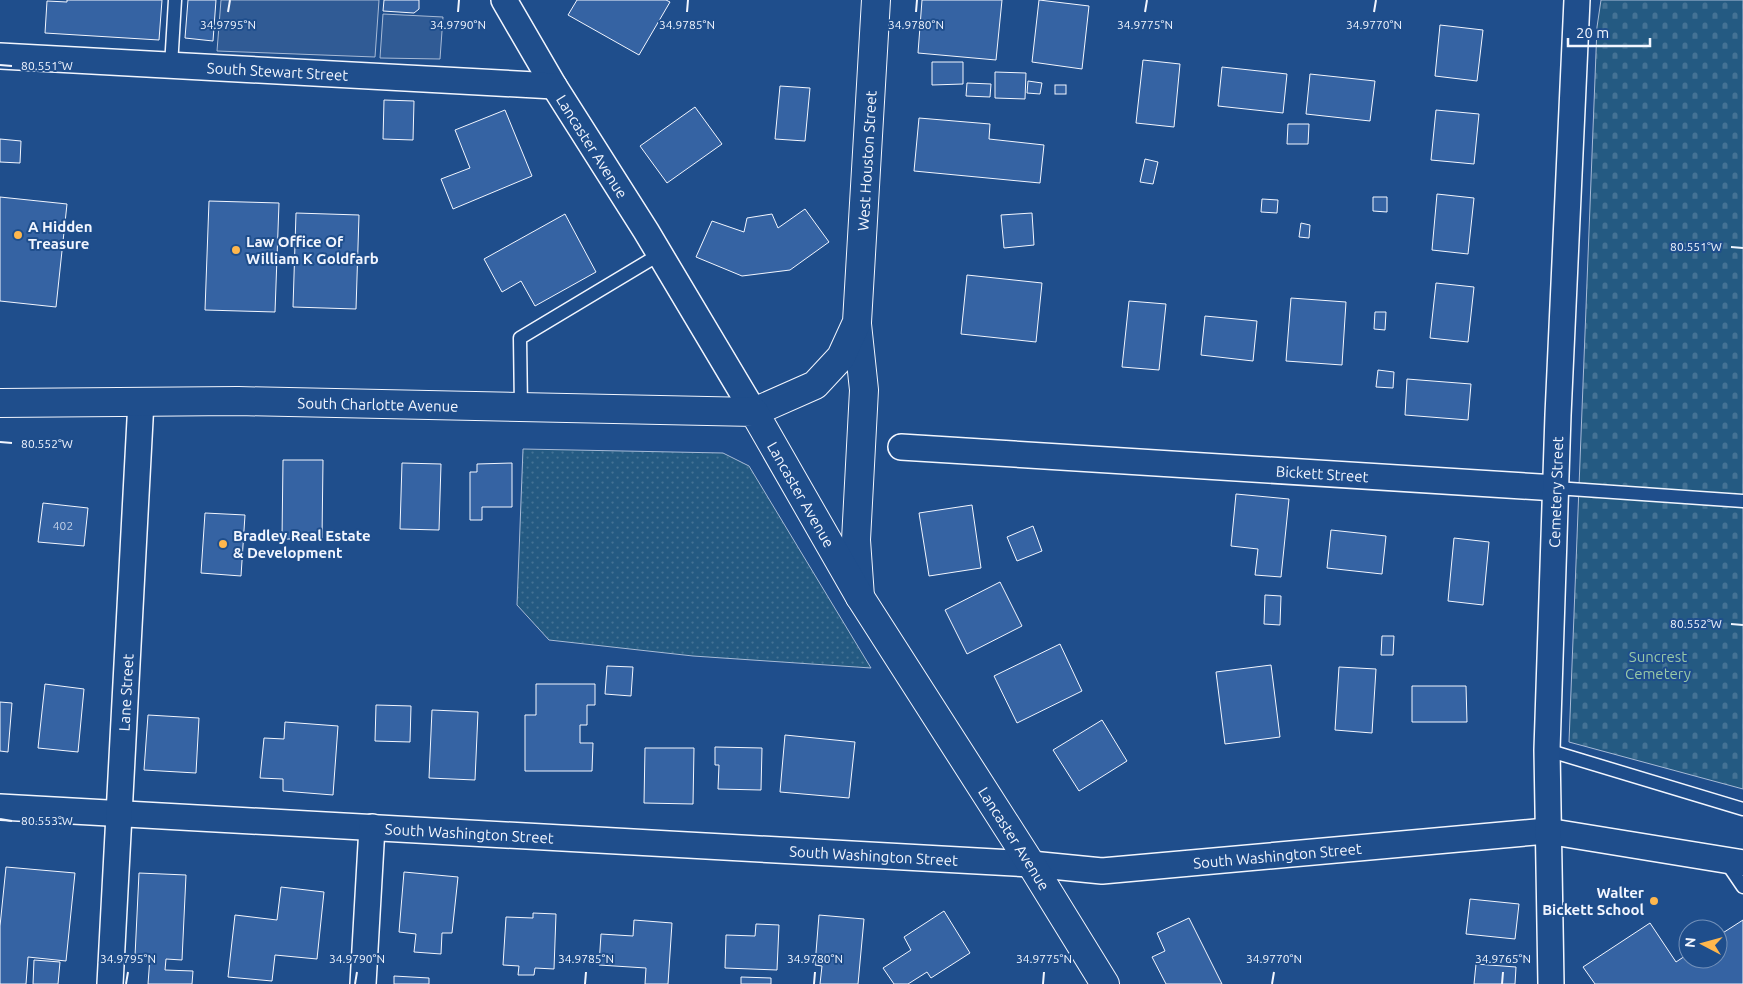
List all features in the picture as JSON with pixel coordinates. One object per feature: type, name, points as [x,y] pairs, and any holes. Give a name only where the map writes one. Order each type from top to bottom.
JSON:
[{"type":"main road","name":"West Houston Street","points":[[860,597],[856,540],[864,390],[857,322],[876,0]]},
{"type":"main road","name":"West Houston Street","points":[[754,412],[815,385],[841,357],[857,322]]},
{"type":"main road","name":"South Charlotte Avenue","points":[[0,403],[141,401],[754,412]]},
{"type":"main road","name":"Lancaster Avenue","points":[[754,412],[860,597],[1031,864],[1105,984]]},
{"type":"street","name":"Lancaster Avenue","points":[[504,0],[554,86],[660,254],[754,412]]},
{"type":"street","name":"Cemetery Street","points":[[1551,984],[1547,750],[1577,0]]},
{"type":"street","name":"South Stewart Street","points":[[0,56],[554,86]]},
{"type":"street","name":"Lane Street","points":[[110,984],[141,401]]},
{"type":"street","name":"Bickett Street","points":[[901,447],[1556,488]]},
{"type":"street","name":"South Washington Street","points":[[0,806],[1031,864],[1102,872],[1547,832],[1734,861]]},
{"type":"street","points":[[363,984],[372,827]]},
{"type":"lane","points":[[170,66],[175,0]]},
{"type":"lane","points":[[521,408],[520,338],[660,254]]},
{"type":"lane","name":"Bickett Street","points":[[1556,488],[1743,501]]},
{"type":"lane","points":[[1547,750],[1743,809]]},
{"type":"lane","points":[[1734,861],[1743,887]]},
{"type":"green space","name":"Suncrest Cemetery","points":[[1601,0],[1743,0],[1743,789],[1569,742],[1597,27]]},
{"type":"green space","points":[[523,449],[723,453],[749,466],[871,668],[693,656],[549,640],[517,605]]},
{"type":"shaded area","points":[[221,0],[379,0],[375,57],[217,51]]},
{"type":"shaded area","points":[[383,14],[443,17],[440,59],[380,58]]},
{"type":"building","points":[[67,0],[162,0],[159,40],[45,33],[47,1],[67,2]]},
{"type":"building","points":[[188,0],[216,0],[213,41],[185,38]]},
{"type":"building","points":[[384,0],[419,0],[419,9],[414,13],[383,11]]},
{"type":"building","points":[[577,0],[666,0],[670,2],[639,55],[568,15]]},
{"type":"building","points":[[922,0],[1002,0],[996,60],[918,53]]},
{"type":"building","points":[[1039,0],[1089,6],[1082,69],[1032,62]]},
{"type":"building","points":[[1440,25],[1483,30],[1477,81],[1435,76]]},
{"type":"building","points":[[1143,60],[1180,64],[1174,127],[1136,123]]},
{"type":"building","points":[[932,62],[963,62],[963,84],[932,85]]},
{"type":"building","points":[[1222,67],[1287,74],[1283,113],[1218,106]]},
{"type":"building","points":[[995,72],[1026,73],[1025,99],[995,98]]},
{"type":"building","points":[[1310,74],[1375,81],[1370,121],[1306,114]]},
{"type":"building","points":[[1028,81],[1042,83],[1040,94],[1027,93]]},
{"type":"building","points":[[967,83],[991,84],[990,97],[966,96]]},
{"type":"building","points":[[1055,85],[1066,85],[1066,94],[1055,94]]},
{"type":"building","points":[[780,86],[810,88],[805,141],[775,139]]},
{"type":"building","points":[[384,100],[414,101],[413,140],[383,139]]},
{"type":"building","points":[[695,107],[722,144],[667,183],[640,146]]},
{"type":"building","points":[[505,110],[532,176],[453,209],[441,179],[470,168],[455,130]]},
{"type":"building","points":[[1436,110],[1479,114],[1474,164],[1431,160]]},
{"type":"building","points":[[919,118],[990,124],[989,139],[1044,145],[1040,183],[914,171]]},
{"type":"building","points":[[1288,124],[1309,124],[1308,144],[1287,144]]},
{"type":"building","points":[[0,139],[21,141],[20,163],[0,162]]},
{"type":"building","points":[[1145,159],[1158,162],[1153,184],[1140,182]]},
{"type":"building","points":[[1437,194],[1474,198],[1468,254],[1432,250]]},
{"type":"building","points":[[0,197],[67,204],[56,307],[0,301]]},
{"type":"building","points":[[1373,197],[1387,197],[1387,212],[1373,211]]},
{"type":"building","points":[[1262,199],[1278,200],[1277,213],[1261,212]]},
{"type":"building","points":[[209,201],[279,203],[275,312],[205,310]]},
{"type":"building","points":[[805,209],[829,242],[790,270],[742,276],[696,257],[712,221],[744,232],[747,218],[772,214],[778,228]]},
{"type":"building","points":[[296,213],[359,215],[356,309],[293,307]]},
{"type":"building","points":[[1032,213],[1034,245],[1004,248],[1001,215]]},
{"type":"building","points":[[565,214],[596,272],[535,306],[521,281],[502,292],[484,259]]},
{"type":"building","points":[[1301,223],[1310,225],[1309,238],[1299,237]]},
{"type":"building","points":[[967,275],[1042,283],[1036,342],[961,334]]},
{"type":"building","points":[[1436,283],[1474,287],[1468,342],[1430,338]]},
{"type":"building","points":[[1291,298],[1346,302],[1342,365],[1286,361]]},
{"type":"building","points":[[1129,301],[1166,304],[1159,370],[1122,367]]},
{"type":"building","points":[[1375,312],[1386,312],[1385,330],[1374,329]]},
{"type":"building","points":[[1205,316],[1257,321],[1253,361],[1201,355]]},
{"type":"building","points":[[1378,370],[1394,372],[1393,388],[1376,387]]},
{"type":"building","points":[[1407,379],[1471,384],[1468,420],[1405,415]]},
{"type":"building","points":[[283,460],[323,460],[322,539],[282,539]]},
{"type":"building","points":[[402,463],[441,464],[439,530],[400,529]]},
{"type":"building","points":[[512,463],[512,507],[482,507],[482,520],[470,520],[470,472],[477,472],[477,464]]},
{"type":"building","points":[[1236,494],[1289,499],[1281,577],[1255,575],[1258,549],[1231,546]]},
{"type":"building","points":[[43,503],[88,508],[84,546],[38,542]]},
{"type":"building","points":[[972,505],[981,568],[929,576],[919,513]]},
{"type":"building","name":"Bradley Real Estate & Development","points":[[205,513],[245,515],[241,576],[201,573]]},
{"type":"building","points":[[1033,526],[1042,551],[1017,561],[1007,537]]},
{"type":"building","points":[[1331,530],[1386,536],[1382,574],[1327,568]]},
{"type":"building","points":[[1454,538],[1489,542],[1483,605],[1448,601]]},
{"type":"building","points":[[1000,582],[1022,626],[967,654],[945,610]]},
{"type":"building","points":[[1265,595],[1281,596],[1280,625],[1264,624]]},
{"type":"building","points":[[1382,636],[1394,636],[1393,655],[1381,655]]},
{"type":"building","points":[[1060,644],[1082,691],[1017,723],[994,676]]},
{"type":"building","points":[[1271,665],[1280,737],[1225,744],[1216,672]]},
{"type":"building","points":[[607,666],[633,667],[631,696],[605,694]]},
{"type":"building","points":[[1339,667],[1376,669],[1372,733],[1335,730]]},
{"type":"building","points":[[45,684],[84,689],[78,752],[38,748]]},
{"type":"building","points":[[536,684],[595,684],[595,705],[587,705],[587,725],[580,725],[580,743],[593,743],[592,771],[525,771],[525,715],[536,715]]},
{"type":"building","points":[[1412,686],[1466,686],[1467,722],[1412,722]]},
{"type":"building","points":[[0,702],[12,703],[8,752],[0,751]]},
{"type":"building","points":[[376,705],[411,706],[410,742],[375,741]]},
{"type":"building","points":[[432,710],[478,712],[475,780],[429,778]]},
{"type":"building","points":[[148,715],[199,718],[196,773],[144,770]]},
{"type":"building","points":[[1102,720],[1127,761],[1079,791],[1053,750]]},
{"type":"building","points":[[285,722],[338,726],[333,795],[283,791],[283,779],[260,778],[264,738],[284,739]]},
{"type":"building","points":[[785,735],[855,742],[849,798],[780,792]]},
{"type":"building","points":[[715,747],[762,748],[761,790],[718,789],[719,765],[715,765]]},
{"type":"building","points":[[645,748],[694,748],[693,804],[644,803]]},
{"type":"building","points":[[6,867],[75,873],[66,961],[28,957],[26,984],[0,984],[0,926]]},
{"type":"building","points":[[404,872],[458,877],[452,933],[442,933],[441,954],[414,952],[416,934],[399,932]]},
{"type":"building","points":[[139,873],[186,875],[182,960],[166,959],[165,970],[193,971],[192,984],[148,984],[150,957],[135,956]]},
{"type":"building","points":[[281,887],[324,892],[317,959],[275,955],[272,981],[228,977],[235,915],[277,920]]},
{"type":"building","points":[[1470,899],[1519,904],[1515,939],[1466,934]]},
{"type":"building","points":[[944,911],[970,953],[931,978],[927,972],[908,984],[894,984],[883,968],[911,950],[904,937]]},
{"type":"building","points":[[533,913],[556,914],[554,969],[535,968],[534,975],[518,975],[519,966],[503,965],[506,917],[533,918]]},
{"type":"building","points":[[819,915],[864,919],[858,984],[820,984],[822,966],[815,965]]},
{"type":"building","points":[[1189,918],[1222,984],[1166,984],[1152,957],[1165,951],[1157,933]]},
{"type":"building","points":[[634,920],[672,923],[668,984],[645,984],[646,968],[599,965],[601,934],[633,936]]},
{"type":"building","points":[[1743,920],[1743,984],[1595,984],[1583,967],[1650,923],[1676,962],[1678,961],[1678,969],[1728,969],[1728,930]]},
{"type":"building","points":[[756,924],[779,925],[777,970],[725,968],[726,935],[755,936]]},
{"type":"building","points":[[34,960],[60,962],[58,984],[33,984]]},
{"type":"building","points":[[1476,964],[1516,967],[1515,984],[1474,984]]},
{"type":"building","points":[[394,976],[429,978],[429,984],[394,984]]},
{"type":"building","points":[[741,977],[771,978],[771,984],[741,984]]},
{"type":"place","name":"A Hidden Treasure","points":[[18,235]]},
{"type":"place","name":"Law Office Of William K Goldfarb","points":[[236,250]]},
{"type":"place","name":"Bradley Real Estate & Development","points":[[223,544]]},
{"type":"place","name":"Walter Bickett School","points":[[1654,901]]}]
